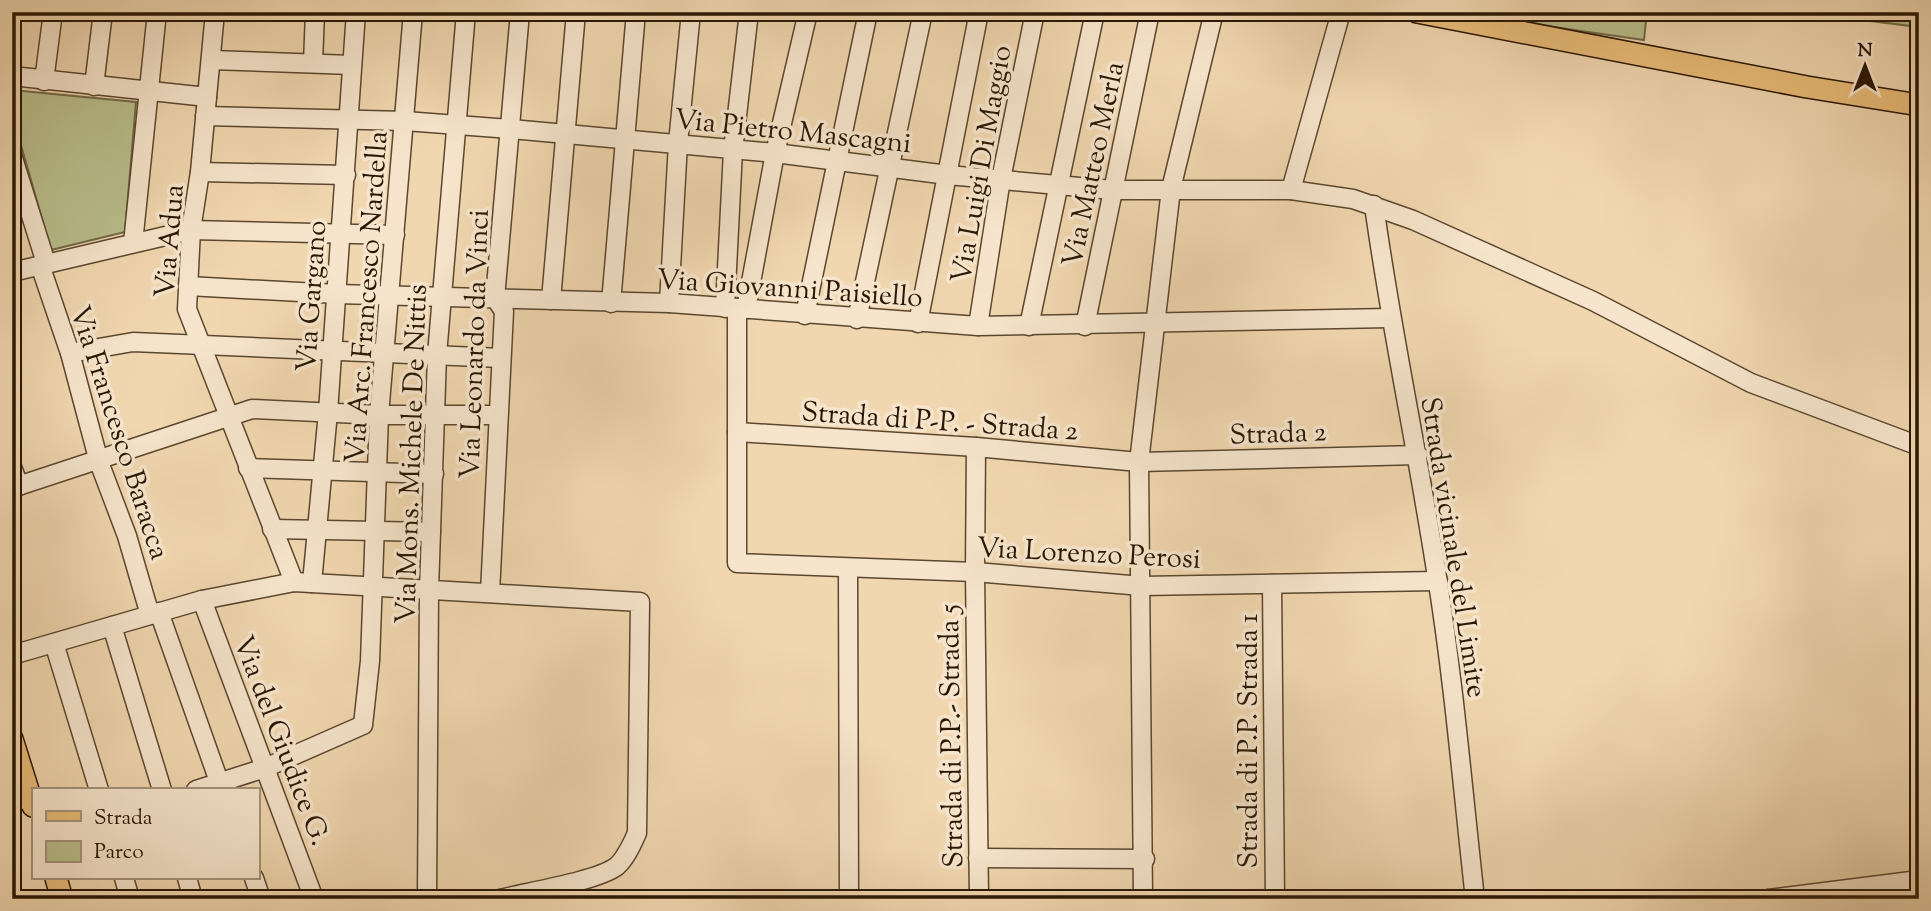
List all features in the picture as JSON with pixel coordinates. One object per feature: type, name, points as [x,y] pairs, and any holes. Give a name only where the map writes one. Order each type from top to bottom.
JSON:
[{"type":"main road","points":[[1417,12],[1793,85],[1919,105]]},
{"type":"main road","points":[[12,739],[25,802]]},
{"type":"main road","points":[[57,880],[62,899]]},
{"type":"street","points":[[44,81],[53,12]]},
{"type":"street","points":[[94,86],[103,12]]},
{"type":"street","points":[[134,243],[157,12]]},
{"type":"street","name":"Via Adua","points":[[215,12],[201,172],[191,230],[187,309],[198,344],[272,529],[303,582]]},
{"type":"street","points":[[313,63],[315,12]]},
{"type":"street","name":"Via Gargano","points":[[303,582],[317,529],[328,412],[356,12]]},
{"type":"street","name":"Via Arc. Francesco Nardella","points":[[265,768],[363,725],[370,661],[379,415],[413,12]]},
{"type":"street","name":"Via Mons. Michele De Nittis","points":[[427,899],[429,590],[437,355],[466,12]]},
{"type":"street","name":"Via Leonardo da Vinci","points":[[490,593],[504,311],[495,298],[520,12]]},
{"type":"street","points":[[551,300],[576,12]]},
{"type":"street","points":[[611,303],[623,138],[636,12]]},
{"type":"street","points":[[669,303],[678,143],[691,12]]},
{"type":"street","points":[[737,432],[733,150],[749,12]]},
{"type":"street","points":[[736,309],[782,154],[808,12]]},
{"type":"street","points":[[805,315],[867,12]]},
{"type":"street","points":[[857,319],[923,12]]},
{"type":"street","points":[[918,323],[979,12]]},
{"type":"street","name":"Via Luigi Di Maggio","points":[[978,326],[1001,179],[1035,12]]},
{"type":"street","points":[[1029,326],[1095,12]]},
{"type":"street","name":"Via Matteo Merla","points":[[1085,326],[1150,12]]},
{"type":"street","points":[[1143,899],[1139,462],[1171,189],[1214,12]]},
{"type":"street","points":[[1291,190],[1341,12]]},
{"type":"street","points":[[211,60],[352,65]]},
{"type":"street","points":[[12,76],[149,93],[207,97]]},
{"type":"street","name":"Via Pietro Mascagni","points":[[205,116],[405,121],[511,129],[678,143],[948,175],[1113,190],[1291,190],[1374,205],[1592,301],[1751,383],[1919,446]]},
{"type":"street","name":"Via Francesco Baracca","points":[[12,155],[99,462],[220,787]]},
{"type":"street","points":[[201,172],[346,175]]},
{"type":"street","name":"Strada vicinale del Limite","points":[[1374,205],[1389,318],[1418,455],[1438,581],[1475,899]]},
{"type":"street","points":[[12,272],[191,230],[395,235]]},
{"type":"street","name":"Via Giovanni Paisiello","points":[[188,286],[337,294],[669,303],[978,326],[1389,318]]},
{"type":"street","points":[[70,353],[133,342],[501,358]]},
{"type":"street","points":[[12,467],[16,487],[99,462],[227,415],[252,409],[379,415],[498,415]]},
{"type":"street","name":"Strada di P-P. - Strada 2","points":[[737,432],[976,447],[1139,462]]},
{"type":"street","name":"Via Lorenzo Perosi","points":[[737,432],[737,563],[975,572],[1142,586],[1438,581]]},
{"type":"street","name":"Strada di P.P.- Strada 5","points":[[976,447],[979,899]]},
{"type":"street","name":"Strada 2","points":[[1139,462],[1418,455]]},
{"type":"street","points":[[248,468],[321,468],[434,474]]},
{"type":"street","points":[[272,529],[431,532]]},
{"type":"street","points":[[848,569],[849,899]]},
{"type":"street","points":[[12,655],[202,600],[303,582],[639,602],[637,833],[618,865],[602,874],[500,899]]},
{"type":"street","name":"Strada di P.P. Strada 1","points":[[1272,584],[1275,899]]},
{"type":"street","name":"Via del Giudice G.","points":[[202,600],[314,899]]},
{"type":"street","points":[[112,626],[161,788]]},
{"type":"street","points":[[54,643],[98,788]]},
{"type":"street","points":[[220,787],[265,768]]},
{"type":"street","points":[[978,858],[1144,859]]},
{"type":"street","points":[[125,880],[130,899]]},
{"type":"street","points":[[188,880],[193,899]]},
{"type":"street","points":[[254,880],[259,898]]},
{"type":"street","points":[[1768,899],[1919,880]]},
{"type":"green space","points":[[1449,12],[1647,12],[1644,40]]},
{"type":"green space","points":[[1704,12],[1919,12],[1919,27],[1846,18],[1764,21]]},
{"type":"green space","points":[[12,90],[136,102],[125,232],[51,250],[12,114]]}]
